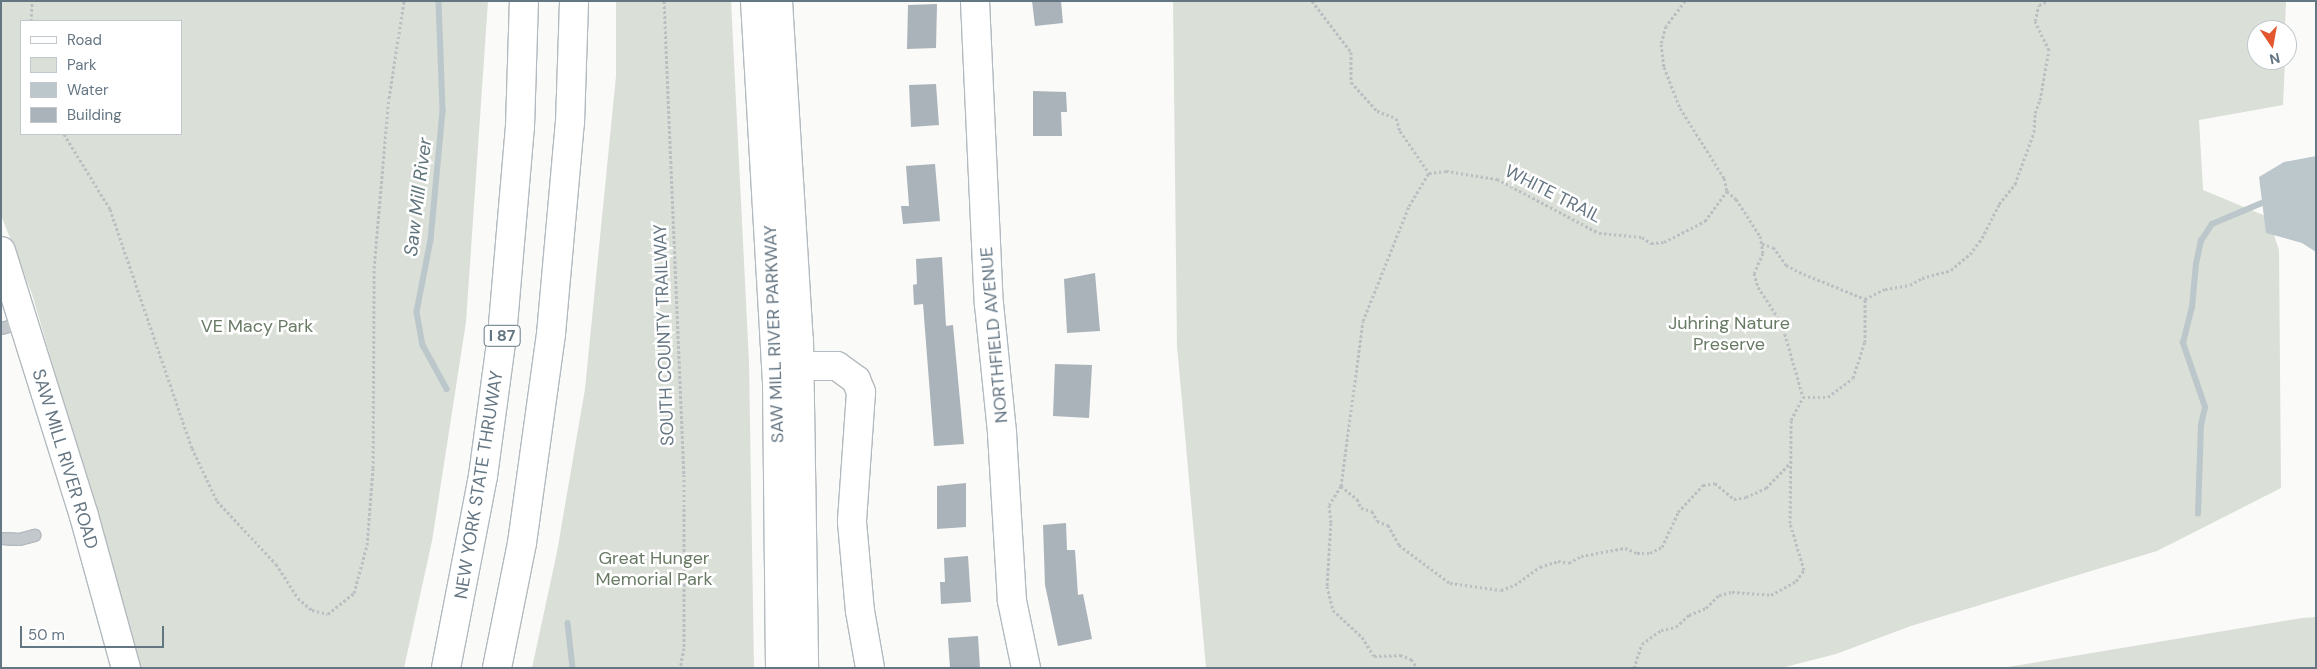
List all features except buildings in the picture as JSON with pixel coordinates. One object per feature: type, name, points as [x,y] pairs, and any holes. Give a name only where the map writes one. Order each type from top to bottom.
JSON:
[{"type":"main road","name":"NEW YORK STATE THRUWAY","points":[[446,668],[483,476],[502,336],[520,127],[524,1]]},
{"type":"main road","points":[[497,668],[525,526],[551,334],[569,132],[574,1]]},
{"type":"main road","name":"SAW MILL RIVER PARKWAY","points":[[755,1],[777,380],[780,668]]},
{"type":"main road","name":"SAW MILL RIVER PARKWAY","points":[[778,1],[800,366],[804,668]]},
{"type":"main road","name":"NORTHFIELD AVENUE","points":[[975,1],[989,304],[1002,433],[1012,600],[1026,668]]},
{"type":"main road","name":"SAW MILL RIVER ROAD","points":[[1,251],[12,325],[84,516],[126,668]]},
{"type":"main road","points":[[800,366],[828,365],[844,369],[856,380],[860,392],[852,522],[860,611],[870,668]]},
{"type":"lane","points":[[1,538],[19,539],[34,535]]},
{"type":"path","points":[[31,20],[32,1]]},
{"type":"path","points":[[65,135],[110,209],[192,448],[218,501],[276,564],[298,598],[312,610],[328,614],[354,593],[367,545],[373,468],[374,268],[389,98],[404,1]]},
{"type":"path","name":"SOUTH COUNTY TRAILWAY","points":[[664,1],[684,474],[684,648],[680,668]]},
{"type":"path","points":[[1312,1],[1352,52],[1351,82],[1377,112],[1396,118],[1400,131],[1429,173],[1409,206],[1363,321],[1341,486],[1329,505],[1331,523],[1327,586],[1333,610],[1362,637],[1374,656],[1400,655],[1411,659],[1417,668]]},
{"type":"path","points":[[1634,668],[1642,644],[1661,630],[1676,627],[1689,615],[1706,608],[1719,595],[1732,592],[1771,594],[1796,581],[1804,570],[1790,523],[1791,420],[1803,397],[1782,324],[1758,287],[1754,273],[1763,253],[1762,244],[1745,211],[1727,191],[1724,178],[1680,108],[1664,67],[1662,44],[1666,26],[1685,1]]},
{"type":"path","points":[[1762,244],[1773,247],[1786,264],[1799,272],[1865,299],[1885,289],[1910,285],[1922,278],[1951,270],[1982,238],[1999,204],[2015,184],[2034,132],[2035,113],[2049,50],[2035,21],[2040,5],[2048,1]]},
{"type":"path","name":"WHITE TRAIL","points":[[1429,173],[1446,171],[1498,179],[1598,234],[1642,237],[1651,243],[1664,242],[1705,221],[1727,191]]},
{"type":"path","points":[[1803,397],[1828,397],[1853,378],[1865,342],[1865,299]]},
{"type":"path","points":[[1341,486],[1357,499],[1361,508],[1372,511],[1377,521],[1388,525],[1399,545],[1450,583],[1501,590],[1515,585],[1540,567],[1558,560],[1569,563],[1589,554],[1625,548],[1637,553],[1650,553],[1662,546],[1678,512],[1703,485],[1715,483],[1734,499],[1746,497],[1766,488],[1792,462]]},
{"type":"green space","name":"VE Macy Park","points":[[1,1],[488,1],[466,322],[432,541],[404,668],[141,668],[32,294],[1,215]]},
{"type":"green space","name":"Great Hunger Memorial Park","points":[[616,1],[731,1],[749,362],[754,668],[532,668],[557,552],[585,389],[616,76]]},
{"type":"green space","name":"Juhring Nature Preserve","points":[[1173,1],[2286,1],[2285,20],[2247,20],[2247,70],[2285,70],[2283,105],[2199,120],[2203,190],[2268,217],[2279,250],[2281,488],[2157,551],[1911,626],[1836,654],[1781,668],[1206,668],[1177,346]]},
{"type":"green space","points":[[2316,617],[2316,668],[2002,668],[2302,618]]},
{"type":"water","points":[[2316,156],[2316,252],[2302,243],[2266,233],[2259,177],[2284,162]]},
{"type":"waterway","name":"Saw Mill River","points":[[439,1],[443,111],[431,240],[417,312],[423,345],[447,389]]},
{"type":"waterway","points":[[2198,514],[2201,425],[2205,407],[2183,343],[2192,308],[2196,264],[2201,241],[2212,224],[2262,203]]},
{"type":"waterway","name":"Saw Mill River","points":[[568,623],[573,668]]}]
